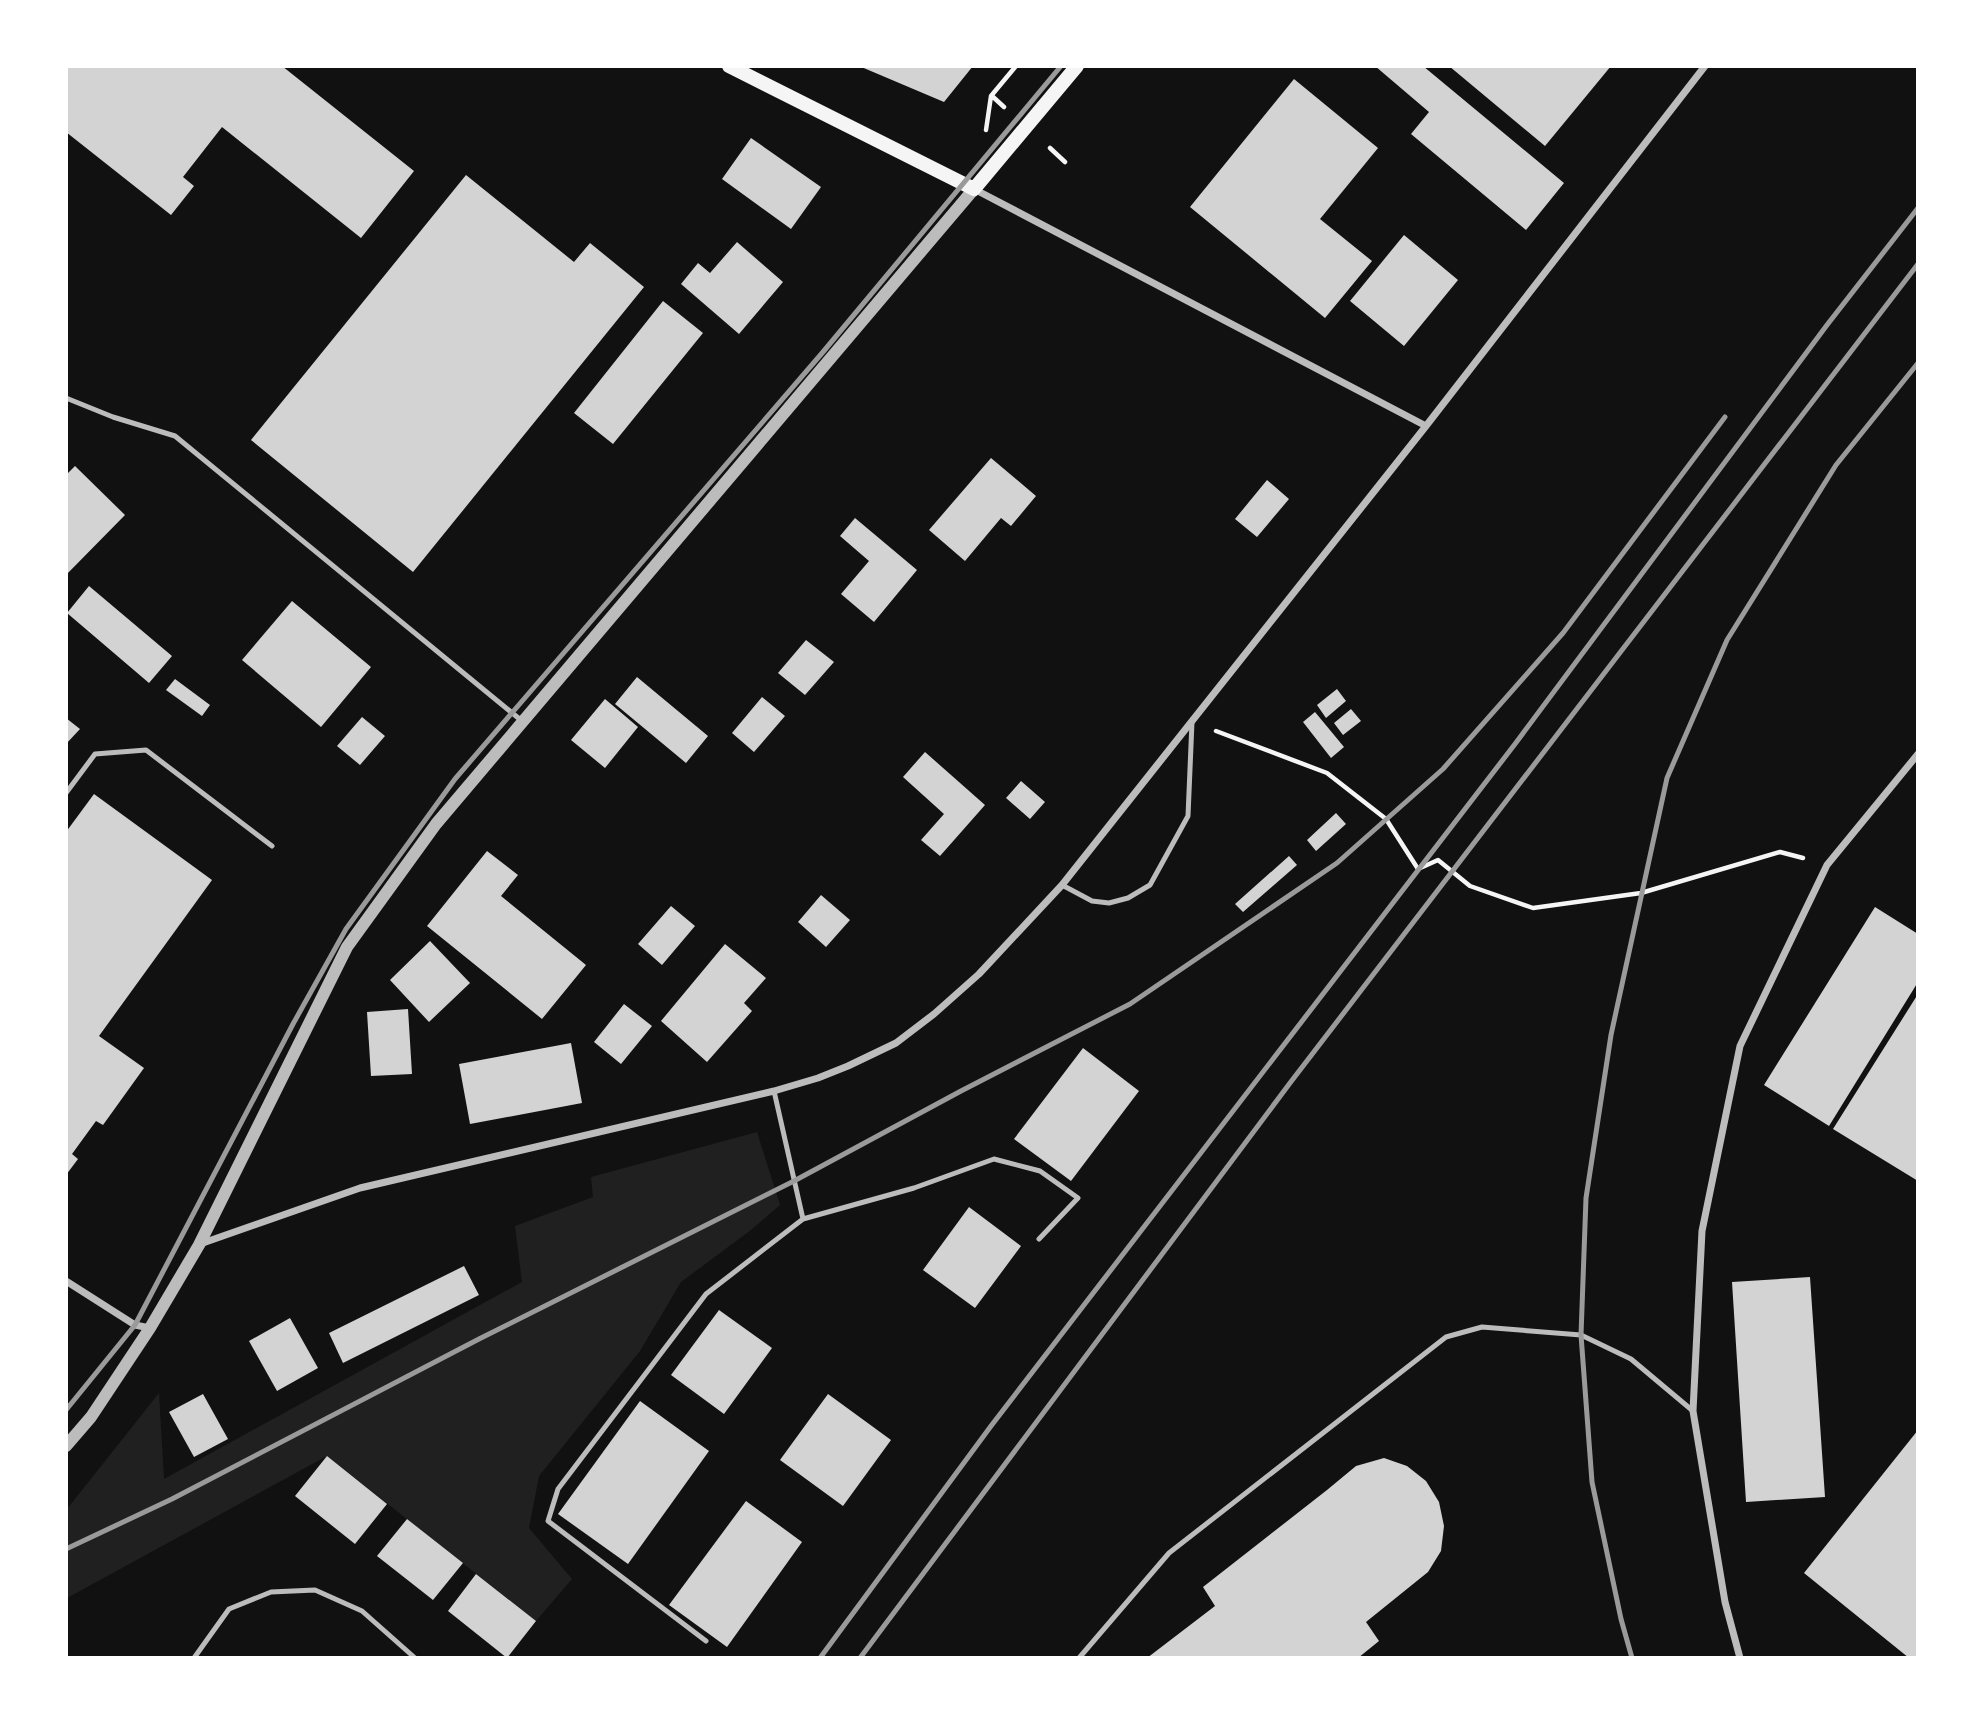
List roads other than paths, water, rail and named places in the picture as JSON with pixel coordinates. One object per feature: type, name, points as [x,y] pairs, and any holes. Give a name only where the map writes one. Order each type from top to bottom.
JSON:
[{"type":"main road","points":[[729,66],[974,189],[1077,66]]},
{"type":"street","points":[[199,1245],[359,1188],[774,1091],[818,1078],[896,1043],[934,1014],[979,974],[1062,885],[1426,426],[1705,66]]},
{"type":"street","points":[[66,1446],[91,1417],[150,1328],[199,1245],[346,947],[436,824],[974,189],[1426,426]]},
{"type":"street","points":[[1740,1657],[1725,1602],[1693,1411],[1702,1231],[1740,1046],[1827,864],[1917,754]]},
{"type":"street","points":[[66,1280],[135,1325],[150,1328]]},
{"type":"lane","points":[[66,398],[175,436],[522,721]]},
{"type":"lane","points":[[1062,885],[1091,901],[1109,903],[1128,898],[1150,886],[1188,816],[1192,722]]},
{"type":"lane","points":[[66,793],[95,754],[146,750],[272,846]]},
{"type":"lane","points":[[774,1091],[803,1219]]},
{"type":"lane","points":[[706,1641],[548,1521],[558,1489],[706,1294],[803,1219],[914,1188],[994,1159],[1040,1171],[1078,1198],[1039,1239]]},
{"type":"lane","points":[[1079,1657],[1169,1553],[1446,1337],[1482,1327],[1581,1335],[1632,1359],[1693,1411]]},
{"type":"lane","points":[[194,1657],[229,1609],[271,1592],[315,1590],[362,1611],[415,1657]]},
{"type":"railway","points":[[66,1410],[135,1325],[293,1024],[346,929],[455,779],[823,352],[1061,66]]},
{"type":"railway","points":[[820,1658],[991,1426],[1515,744],[1827,325],[1918,208]]},
{"type":"railway","points":[[860,1658],[1290,1083],[1918,264]]},
{"type":"railway","points":[[1632,1658],[1592,1482],[1581,1335],[1586,1198],[1611,1035],[1667,778],[1727,640],[1836,465],[1918,363]]},
{"type":"railway","points":[[66,1549],[172,1499],[479,1339],[794,1181],[1130,1004],[1337,863],[1443,769],[1563,633],[1725,417]]}]
